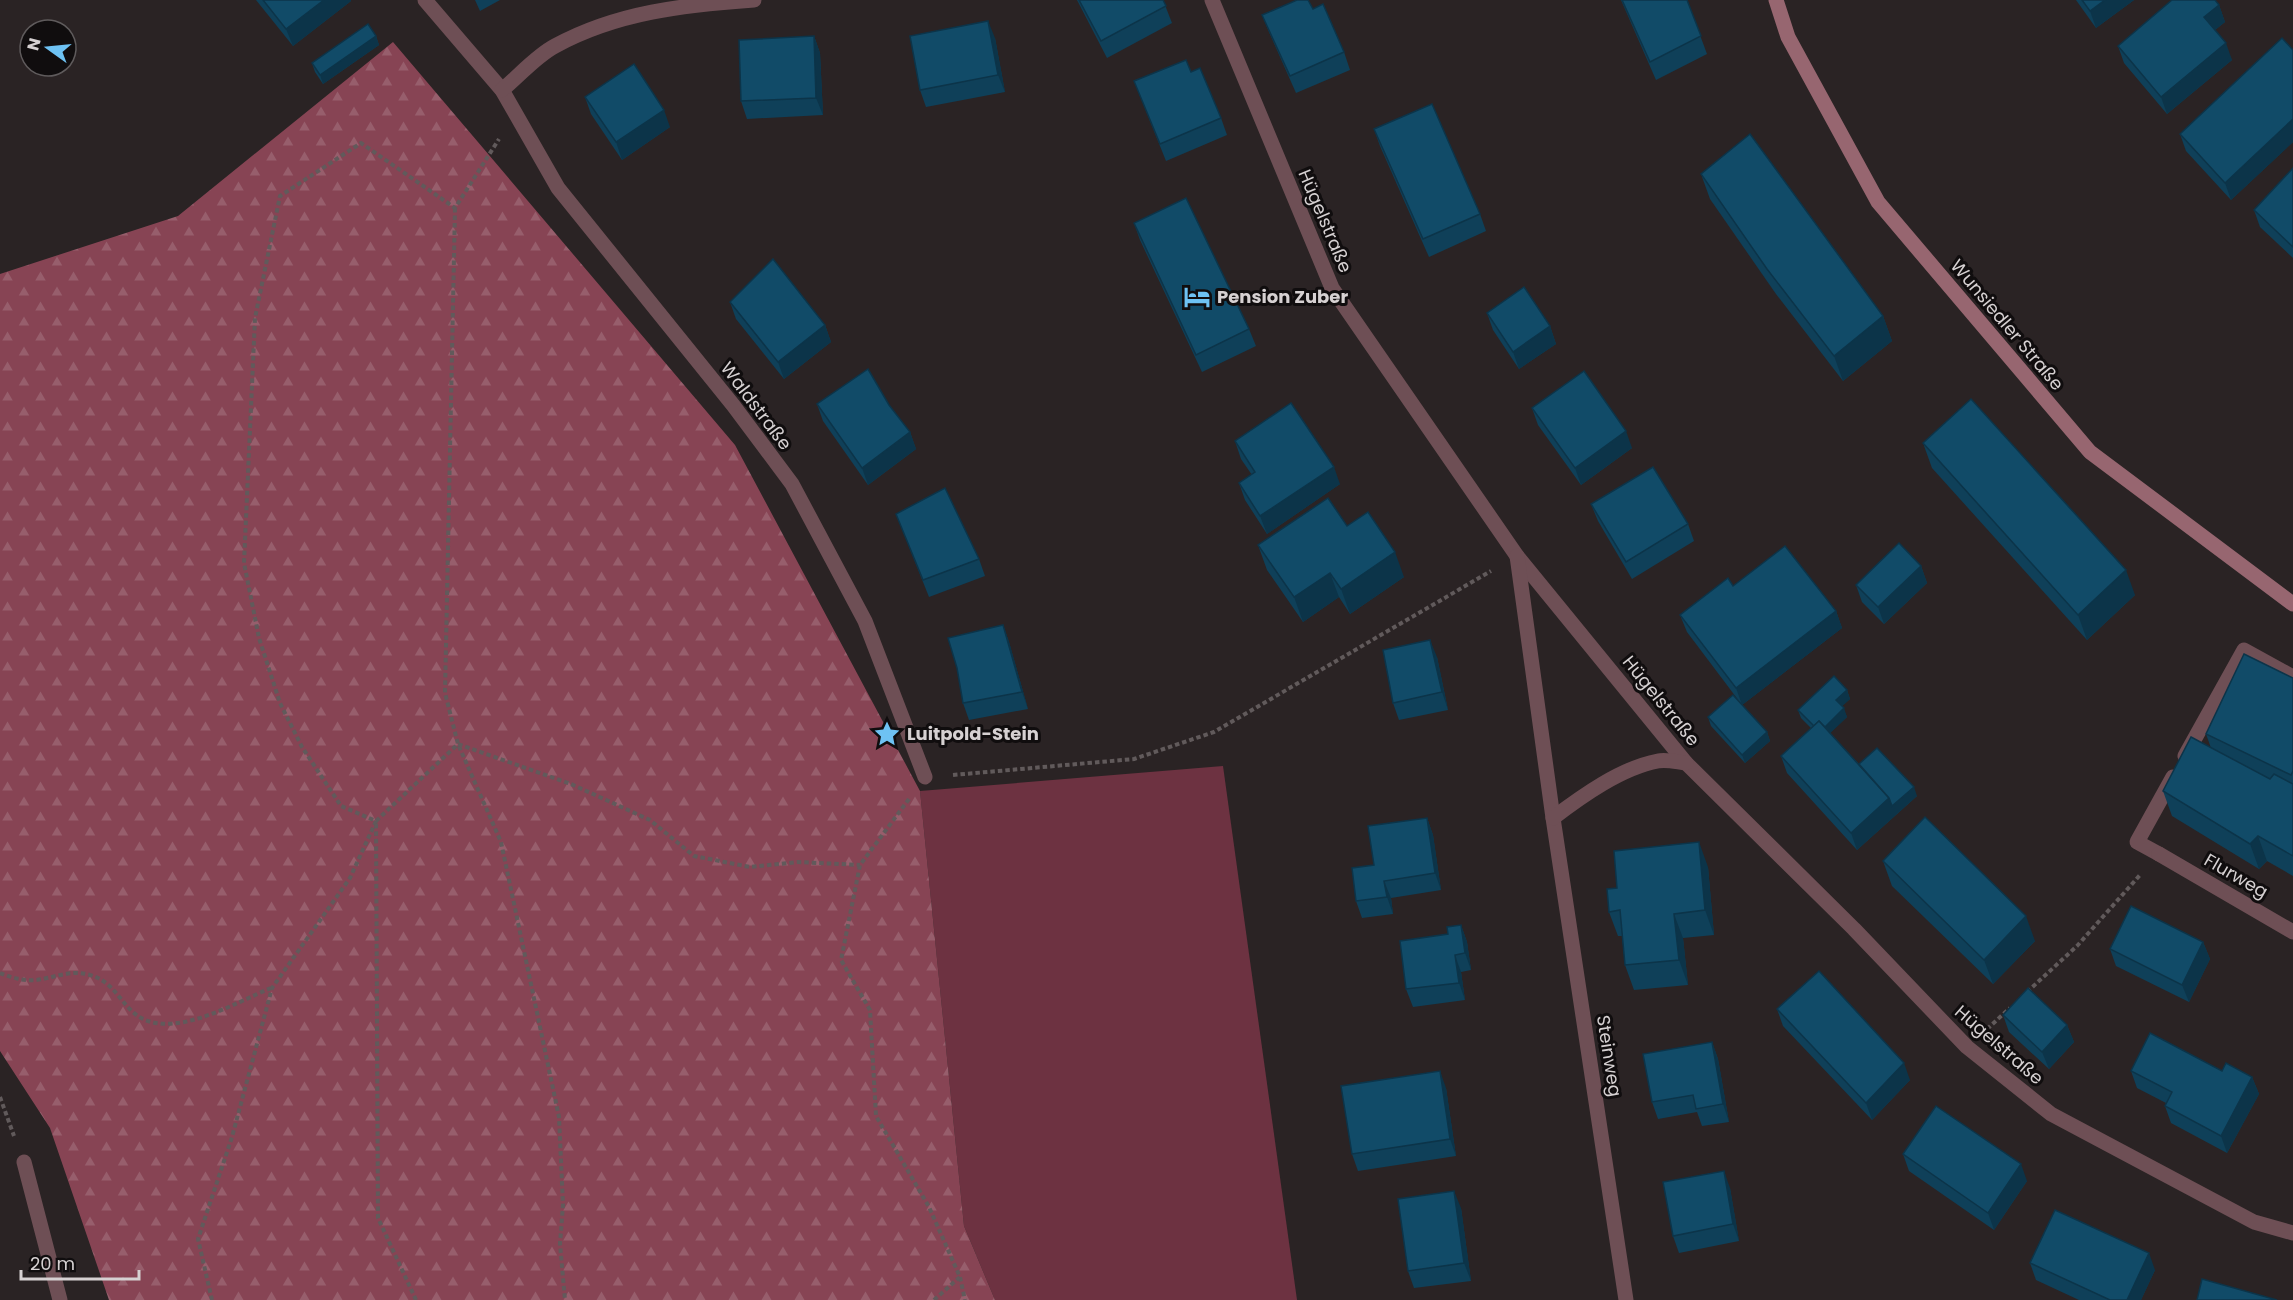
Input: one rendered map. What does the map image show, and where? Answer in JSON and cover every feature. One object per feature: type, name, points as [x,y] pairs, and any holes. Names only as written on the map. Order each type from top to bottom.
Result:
[{"type":"main road","name":"Wunsiedler Straße","points":[[1776,0],[1788,37],[1878,202],[2090,452],[2293,604]]},
{"type":"street","name":"Waldstraße","points":[[425,0],[502,90],[558,188],[733,405],[792,484],[865,621],[925,777]]},
{"type":"street","points":[[502,90],[554,46],[618,19],[680,5],[754,0]]},
{"type":"street","name":"Hügelstraße","points":[[1212,0],[1332,288],[1518,556],[1686,763],[1854,929],[1967,1047],[2051,1114],[2254,1222],[2293,1233]]},
{"type":"street","name":"Steinweg","points":[[1518,556],[1553,818],[1626,1300]]},
{"type":"street","name":"Flurweg","points":[[2293,677],[2244,650],[2137,842],[2293,932]]},
{"type":"street","points":[[1553,818],[1597,787],[1625,774],[1659,760],[1686,763]]},
{"type":"street","points":[[24,1162],[60,1300]]},
{"type":"path","points":[[516,113],[455,208],[445,693],[458,744],[501,842],[559,1117],[563,1205],[561,1244],[565,1300]]},
{"type":"path","points":[[376,821],[341,806],[302,747],[280,704],[259,638],[244,562],[255,318],[280,196],[361,143],[455,208]]},
{"type":"path","points":[[964,1300],[960,1277],[929,1207],[876,1116],[870,1010],[841,960],[860,865],[925,777],[1134,759],[1214,732],[1518,556]]},
{"type":"path","points":[[212,1300],[198,1239],[232,1137],[272,988],[350,878],[376,821],[458,744]]},
{"type":"path","points":[[458,744],[571,784],[650,820],[694,856],[750,867],[798,862],[860,865]]},
{"type":"path","points":[[376,821],[378,1218],[416,1300]]},
{"type":"path","points":[[2025,994],[2077,946],[2159,854]]},
{"type":"path","points":[[0,974],[16,980],[36,980],[60,973],[89,974],[105,981],[120,994],[132,1012],[146,1023],[165,1026],[189,1022],[272,988]]},
{"type":"path","points":[[1967,1047],[2017,1002]]},
{"type":"path","points":[[0,1097],[24,1162]]},
{"type":"path","points":[[934,1300],[960,1277]]},
{"type":"shaded area","points":[[1223,766],[1297,1300],[995,1300],[964,1226],[920,791]]},
{"type":"green space","points":[[393,42],[735,445],[920,791],[964,1226],[995,1300],[109,1300],[50,1128],[0,1051],[0,274],[178,216]]},
{"type":"building","points":[[263,0],[324,0],[286,29]]},
{"type":"building","points":[[1079,0],[1163,0],[1166,6],[1101,41]]},
{"type":"building","points":[[1297,0],[1308,0],[1313,9],[1323,4],[1344,52],[1290,76],[1262,15]]},
{"type":"building","points":[[1622,0],[1687,0],[1701,36],[1650,62]]},
{"type":"building","points":[[2082,0],[2105,0],[2090,11]]},
{"type":"building","points":[[2172,0],[2215,0],[2219,5],[2204,17],[2226,43],[2161,97],[2118,46]]},
{"type":"building","points":[[988,21],[998,75],[920,90],[910,36]]},
{"type":"building","points":[[368,24],[376,36],[320,75],[312,63]]},
{"type":"building","points":[[814,36],[816,98],[741,101],[739,40]]},
{"type":"building","points":[[2282,38],[2293,50],[2293,119],[2225,183],[2180,134]]},
{"type":"building","points":[[1186,60],[1191,72],[1200,68],[1221,118],[1160,144],[1134,81]]},
{"type":"building","points":[[634,64],[664,110],[616,142],[585,97]]},
{"type":"building","points":[[1432,104],[1480,214],[1423,239],[1374,129]]},
{"type":"building","points":[[1750,134],[1883,316],[1834,356],[1767,269],[1701,174]]},
{"type":"building","points":[[2293,168],[2293,247],[2254,210]]},
{"type":"building","points":[[1186,198],[1249,329],[1196,355],[1134,223]]},
{"type":"building","points":[[773,259],[825,325],[778,362],[730,302]]},
{"type":"building","points":[[1524,287],[1550,326],[1513,352],[1487,313]]},
{"type":"building","points":[[868,369],[889,405],[910,432],[862,468],[817,404]]},
{"type":"building","points":[[1584,371],[1626,431],[1575,468],[1532,408]]},
{"type":"building","points":[[1971,399],[2126,570],[2078,615],[1923,443]]},
{"type":"building","points":[[1291,403],[1334,467],[1260,516],[1239,483],[1255,472],[1235,441]]},
{"type":"building","points":[[1653,467],[1688,524],[1626,562],[1591,504]]},
{"type":"building","points":[[945,488],[979,559],[923,580],[896,514]]},
{"type":"building","points":[[1328,498],[1347,526],[1368,512],[1395,552],[1341,589],[1330,573],[1294,597],[1258,545]]},
{"type":"building","points":[[1899,543],[1921,566],[1878,607],[1856,585]]},
{"type":"building","points":[[1785,546],[1836,611],[1736,688],[1680,615],[1728,578],[1733,586]]},
{"type":"building","points":[[1003,625],[1022,692],[963,703],[957,668],[948,638]]},
{"type":"building","points":[[1430,640],[1442,692],[1393,703],[1383,650]]},
{"type":"building","points":[[2244,654],[2293,678],[2293,771],[2291,775],[2206,734]]},
{"type":"building","points":[[1834,676],[1847,690],[1836,700],[1844,708],[1825,727],[1819,721],[1814,726],[1798,710]]},
{"type":"building","points":[[1733,695],[1767,732],[1742,755],[1708,717]]},
{"type":"building","points":[[1819,721],[1889,798],[1851,833],[1781,756]]},
{"type":"building","points":[[2191,737],[2270,779],[2274,774],[2293,784],[2293,856],[2258,836],[2250,844],[2163,791]]},
{"type":"building","points":[[1877,748],[1914,787],[1892,806],[1889,798],[1859,764]]},
{"type":"building","points":[[1925,817],[2026,916],[1984,960],[1883,861]]},
{"type":"building","points":[[1427,818],[1435,873],[1384,881],[1387,897],[1356,901],[1352,868],[1374,865],[1368,826]]},
{"type":"building","points":[[1699,842],[1705,910],[1674,914],[1679,960],[1625,965],[1620,910],[1609,912],[1607,889],[1617,888],[1614,851]]},
{"type":"building","points":[[2131,906],[2203,942],[2182,985],[2110,949]]},
{"type":"building","points":[[1461,925],[1465,953],[1455,955],[1459,983],[1406,989],[1400,941],[1448,934],[1447,927]]},
{"type":"building","points":[[1819,971],[1904,1063],[1866,1103],[1777,1009]]},
{"type":"building","points":[[2028,988],[2067,1025],[2042,1052],[2003,1015]]},
{"type":"building","points":[[2150,1033],[2222,1071],[2226,1063],[2252,1077],[2221,1136],[2165,1106],[2172,1092],[2131,1071]]},
{"type":"building","points":[[1712,1042],[1723,1104],[1696,1109],[1693,1095],[1652,1102],[1643,1054]]},
{"type":"building","points":[[1440,1071],[1450,1139],[1352,1154],[1341,1086]]},
{"type":"building","points":[[1936,1106],[2021,1164],[1988,1213],[1903,1154]]},
{"type":"building","points":[[1724,1171],[1733,1224],[1673,1236],[1663,1182]]},
{"type":"building","points":[[1454,1191],[1464,1263],[1408,1271],[1398,1199]]},
{"type":"building","points":[[2055,1210],[2149,1253],[2127,1300],[2110,1300],[2030,1263]]},
{"type":"building","points":[[2202,1279],[2277,1300],[2197,1300]]},
{"type":"place","name":"Pension Zuber","points":[[1197,297]]},
{"type":"place","name":"Luitpold-Stein","points":[[887,734]]}]
